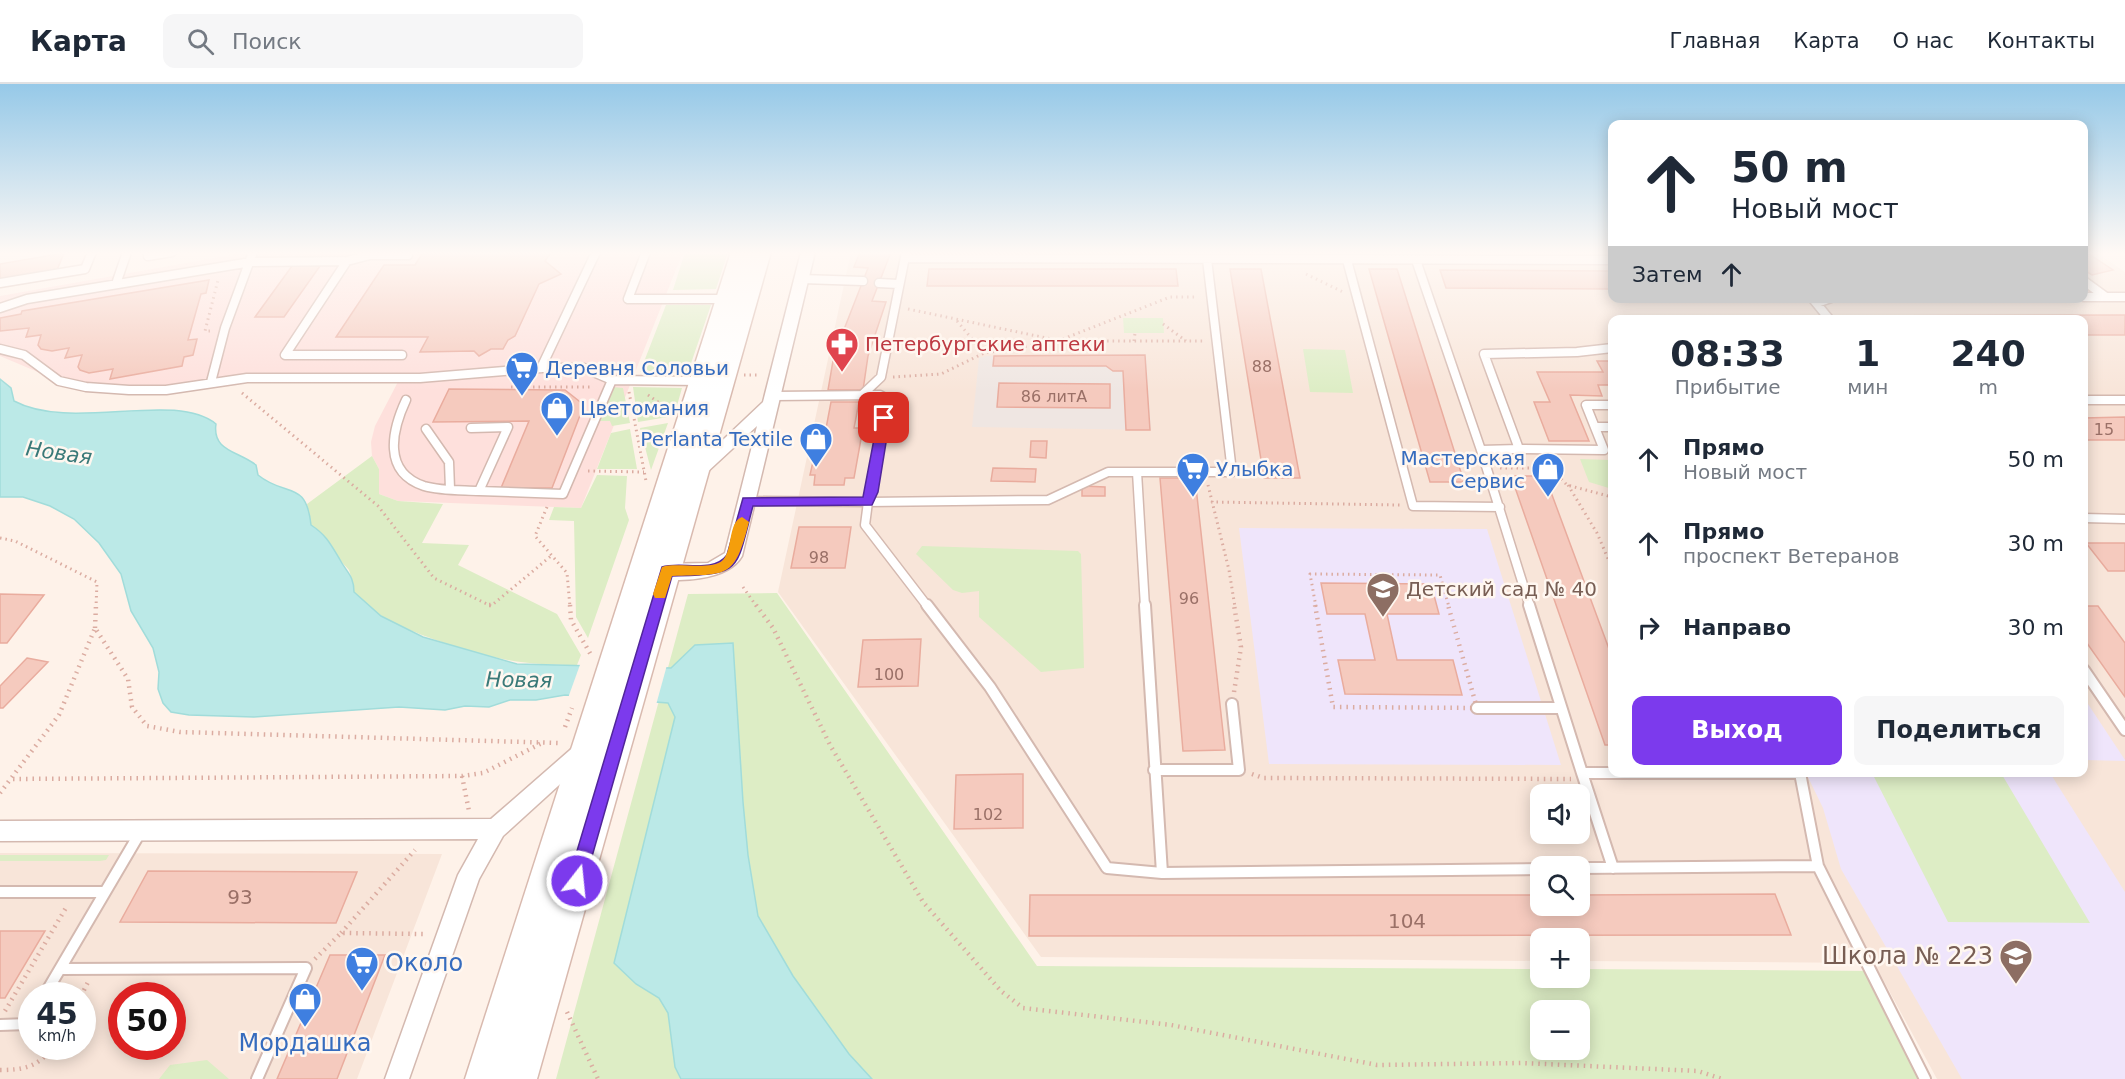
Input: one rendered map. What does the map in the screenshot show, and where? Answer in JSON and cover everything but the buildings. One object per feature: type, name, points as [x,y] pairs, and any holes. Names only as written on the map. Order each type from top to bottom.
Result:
[{"type":"main road","points":[[483,1079],[616,654],[698,471],[748,298]]},
{"type":"main road","points":[[654,571],[701,381],[726,299]]},
{"type":"main road","points":[[519,1079],[591,736]]},
{"type":"street","points":[[654,571],[714,569],[727,565],[733,556],[797,298]]},
{"type":"street","points":[[698,471],[772,400]]},
{"type":"street","points":[[397,1079],[469,875],[495,829],[591,736]]},
{"type":"street","points":[[0,831],[495,829]]},
{"type":"lane","points":[[0,308],[30,298]]},
{"type":"lane","points":[[211,382],[225,328],[237,298]]},
{"type":"lane","points":[[322,298],[285,355],[402,355]]},
{"type":"lane","points":[[541,368],[574,298]]},
{"type":"lane","points":[[628,298],[726,299]]},
{"type":"lane","points":[[862,395],[881,377],[896,298]]},
{"type":"lane","points":[[748,501],[1048,500],[1108,472],[1232,472],[1211,298]]},
{"type":"lane","points":[[1429,298],[1500,507],[1560,708],[1613,868]]},
{"type":"lane","points":[[1357,299],[1413,506],[1500,507]]},
{"type":"lane","points":[[1817,303],[1826,315]]},
{"type":"lane","points":[[1519,449],[1484,354],[1577,352],[1608,348]]},
{"type":"lane","points":[[0,349],[24,355],[59,381],[86,387],[166,390],[247,378],[420,378],[541,368],[585,368],[612,380],[701,381]]},
{"type":"lane","points":[[406,400],[392,429],[390,444],[401,470],[409,481],[427,487],[450,489],[563,494],[612,380]]},
{"type":"lane","points":[[772,400],[862,395],[880,395],[887,399],[865,525],[990,687],[1107,868],[1162,873],[1530,869]]},
{"type":"lane","points":[[2088,400],[2125,400]]},
{"type":"lane","points":[[1608,405],[1586,405],[1608,450]]},
{"type":"lane","points":[[471,428],[508,427],[478,491]]},
{"type":"lane","points":[[1595,427],[1608,427]]},
{"type":"lane","points":[[426,429],[450,459],[452,468],[450,489]]},
{"type":"lane","points":[[1481,450],[1608,450]]},
{"type":"lane","points":[[1137,472],[1162,873]]},
{"type":"lane","points":[[2088,518],[2125,519]]},
{"type":"lane","points":[[2088,676],[2125,730]]},
{"type":"lane","points":[[1154,770],[1239,770],[1232,704]]},
{"type":"lane","points":[[1477,708],[1560,708]]},
{"type":"lane","points":[[1582,773],[1608,773]]},
{"type":"lane","points":[[1801,777],[1818,866],[1925,1079]]},
{"type":"lane","points":[[52,982],[141,831]]},
{"type":"lane","points":[[1590,868],[1818,866]]},
{"type":"lane","points":[[0,892],[105,892]]},
{"type":"lane","points":[[60,969],[306,968],[257,1079]]},
{"type":"lane","points":[[0,1025],[18,1024]]},
{"type":"path","points":[[213,298],[205,332],[225,328]]},
{"type":"path","points":[[881,377],[940,374],[984,353],[1060,340],[1166,298]]},
{"type":"path","points":[[895,306],[1060,340],[1216,341]]},
{"type":"path","points":[[956,320],[984,353]]},
{"type":"path","points":[[1163,324],[1186,341]]},
{"type":"path","points":[[1134,341],[1135,333]]},
{"type":"path","points":[[629,380],[676,415]]},
{"type":"path","points":[[629,380],[648,491]]},
{"type":"path","points":[[233,386],[378,506],[434,578],[491,606],[551,556]]},
{"type":"path","points":[[504,387],[584,387]]},
{"type":"path","points":[[1487,468],[1551,468],[1567,485],[1598,533],[1608,558]]},
{"type":"path","points":[[573,471],[644,472]]},
{"type":"path","points":[[1567,485],[1608,496]]},
{"type":"path","points":[[1232,704],[1241,647],[1229,570],[1211,502],[1413,506]]},
{"type":"path","points":[[548,506],[535,536],[567,573],[571,620],[616,654]]},
{"type":"path","points":[[0,538],[15,541],[97,582],[95,628],[59,715],[0,793]]},
{"type":"path","points":[[1310,574],[1440,575],[1477,708],[1333,707],[1310,574]]},
{"type":"path","points":[[743,587],[773,628],[830,745],[922,902],[1001,991],[1023,1008],[1171,1025],[1377,1065],[1534,1064],[1698,1071],[1722,1079]]},
{"type":"path","points":[[95,628],[128,679],[132,707],[147,726],[180,732],[544,742],[591,736]]},
{"type":"path","points":[[12,779],[462,776],[483,773],[544,742]]},
{"type":"path","points":[[1239,770],[1263,778],[1571,779],[1582,773]]},
{"type":"path","points":[[462,776],[470,812]]},
{"type":"path","points":[[306,968],[341,933],[415,850]]},
{"type":"path","points":[[0,1019],[75,892]]},
{"type":"path","points":[[341,933],[423,934]]},
{"type":"path","points":[[567,1012],[598,1079]]},
{"type":"path","points":[[0,1070],[24,1070],[37,1066],[45,1060]]},
{"type":"shaded area","points":[[0,298],[664,298],[581,508],[398,501],[379,494],[379,469],[372,456],[371,442],[375,426],[401,376],[229,376],[159,390],[136,391],[52,378],[0,356]]},
{"type":"shaded area","points":[[841,298],[1608,298],[1608,303],[2088,303],[2088,298],[2125,298],[2125,1079],[1937,1079],[1874,963],[1590,961],[1590,928],[1530,928],[1530,961],[1041,957],[778,592]]},
{"type":"shaded area","points":[[1146,354],[1151,430],[972,427],[979,358],[987,356]]},
{"type":"shaded area","name":"Детский сад № 40","points":[[1239,528],[1487,529],[1561,765],[1269,764]]},
{"type":"shaded area","points":[[2088,704],[2125,760],[2088,760]]},
{"type":"shaded area","name":"Школа № 223","points":[[1808,777],[2053,777],[2125,892],[2125,1079],[1962,1079],[1841,869],[1823,808]]},
{"type":"shaded area","points":[[0,853],[442,854],[357,1079],[0,1079]]},
{"type":"green space","points":[[666,305],[711,305],[688,372],[640,372]]},
{"type":"green space","points":[[1123,318],[1163,318],[1164,333],[1124,333]]},
{"type":"green space","points":[[1303,349],[1345,350],[1353,393],[1310,392]]},
{"type":"green space","points":[[613,387],[623,388],[630,423],[612,426],[610,421],[599,421]]},
{"type":"green space","points":[[633,387],[682,388],[674,416],[638,422]]},
{"type":"green space","points":[[668,423],[651,470],[640,428]]},
{"type":"green space","points":[[630,429],[637,469],[597,469],[611,433]]},
{"type":"green space","points":[[372,456],[379,469],[379,494],[398,501],[443,504],[422,543],[469,545],[458,565],[557,614],[581,655],[577,665],[522,662],[468,650],[399,625],[364,604],[353,590],[349,570],[325,537],[311,525],[307,504]]},
{"type":"green space","points":[[1580,459],[1608,460],[1608,488],[1589,482]]},
{"type":"green space","points":[[597,475],[627,476],[625,508],[629,520],[588,638],[576,617],[574,521],[549,520],[554,507],[581,508]]},
{"type":"green space","points":[[922,546],[1078,551],[1081,554],[1084,668],[1041,672],[979,617],[979,591],[962,593],[953,590],[916,554]]},
{"type":"green space","points":[[777,593],[1037,966],[1530,969],[1530,988],[1590,988],[1590,969],[1873,971],[1929,1079],[556,1079],[688,594]]},
{"type":"green space","points":[[1874,777],[2003,777],[2090,923],[1948,922]]},
{"type":"green space","points":[[0,855],[109,855],[106,860],[100,861],[0,861]]},
{"type":"green space","points":[[207,1060],[229,1079],[159,1079],[170,1065]]},
{"type":"water","name":"Новая","points":[[0,379],[11,388],[14,401],[38,409],[64,413],[175,410],[198,415],[216,424],[218,440],[222,445],[256,465],[258,475],[268,482],[293,491],[305,501],[311,525],[333,548],[351,577],[354,592],[381,616],[423,637],[517,664],[671,668],[695,645],[733,643],[743,802],[748,855],[758,916],[793,976],[849,1054],[872,1079],[681,1079],[675,1067],[668,1013],[659,998],[636,984],[614,963],[675,717],[668,703],[565,695],[536,700],[510,700],[489,707],[465,706],[445,710],[399,707],[254,717],[189,715],[171,712],[163,703],[158,689],[159,672],[153,648],[131,611],[121,574],[99,543],[74,519],[50,506],[23,497],[0,497]]},
{"type":"pier","points":[[581,662],[667,665],[656,705],[568,698]]},
{"type":"slow traffic","points":[[660,594],[667,571],[714,569],[727,565],[733,556],[742,522]]},
{"type":"place","name":"Петербургские аптеки","points":[[842,373]]},
{"type":"place","name":"Деревня Соловьи","points":[[522,397]]},
{"type":"place","name":"Цветомания","points":[[557,437]]},
{"type":"place","name":"Perlanta Textile","points":[[816,468]]},
{"type":"place","name":"Улыбка","points":[[1193,498]]},
{"type":"place","name":"Мастерская Сервис","points":[[1548,498]]},
{"type":"place","name":"Детский сад № 40","points":[[1383,618]]},
{"type":"place","name":"Школа № 223","points":[[2016,985]]},
{"type":"place","name":"Около","points":[[362,992]]},
{"type":"place","name":"Мордашка","points":[[305,1028]]},
{"type":"route","points":[[577,881],[667,571],[714,569],[727,565],[733,556],[748,501],[868,502],[872,492],[884,418]]}]
